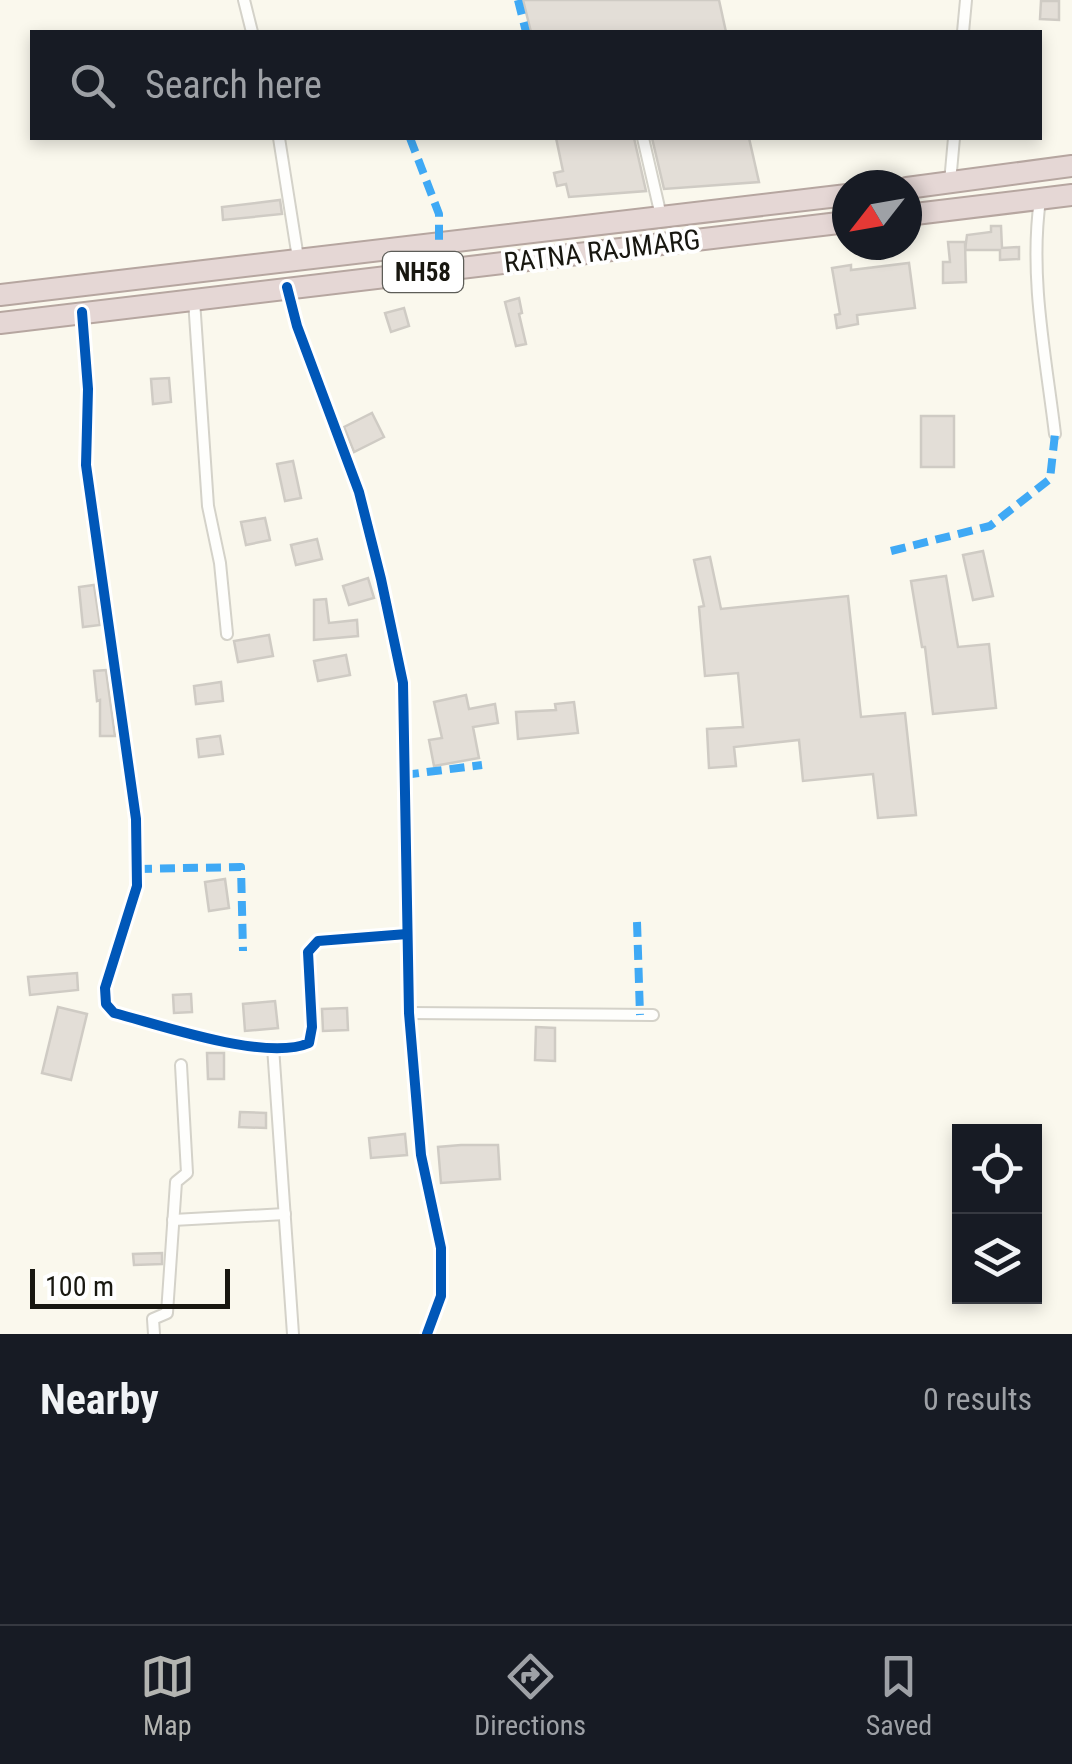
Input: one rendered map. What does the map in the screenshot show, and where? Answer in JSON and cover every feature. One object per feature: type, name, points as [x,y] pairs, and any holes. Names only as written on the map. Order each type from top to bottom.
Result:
[{"type":"highway","points":[[922,186],[1072,166]]},
{"type":"highway","points":[[922,213],[1072,196]]},
{"type":"highway","name":"RATNA RAJMARG","points":[[0,294],[832,197]]},
{"type":"highway","name":"RATNA RAJMARG","points":[[0,323],[832,224]]},
{"type":"street","points":[[244,0],[252,30]]},
{"type":"street","points":[[963,30],[966,0]]},
{"type":"street","points":[[279,140],[298,258]]},
{"type":"street","points":[[643,140],[661,216]]},
{"type":"street","points":[[950,182],[954,140]]},
{"type":"street","points":[[1040,200],[1039,301],[1055,434]]},
{"type":"street","points":[[287,287],[297,326],[359,492],[402,683],[409,1014],[422,1155],[440,1248],[441,1296],[427,1334]]},
{"type":"street","points":[[194,298],[208,506],[220,563],[227,634]]},
{"type":"street","points":[[82,312],[88,389],[86,465],[136,820],[137,886],[106,988],[106,1004],[114,1013],[236,1044],[294,1049],[309,1043],[312,1026],[308,952],[318,941],[407,934]]},
{"type":"street","points":[[409,1014],[653,1015]]},
{"type":"street","points":[[273,1047],[293,1334]]},
{"type":"street","points":[[154,1334],[153,1319],[166,1314],[176,1182],[187,1173],[181,1066]]},
{"type":"street","points":[[173,1220],[285,1214]]},
{"type":"building","points":[[523,0],[719,0],[726,30],[530,30]]},
{"type":"building","points":[[1041,1],[1059,1],[1059,20],[1040,19]]},
{"type":"building","points":[[556,140],[634,140],[646,191],[569,197],[566,184],[557,186],[554,173],[563,171]]},
{"type":"building","points":[[652,140],[749,140],[759,182],[664,189]]},
{"type":"building","points":[[280,200],[282,214],[223,220],[222,207]]},
{"type":"building","points":[[991,226],[1001,226],[1002,248],[1019,247],[1019,259],[1000,260],[1000,250],[965,250],[967,235],[991,232]]},
{"type":"building","points":[[948,242],[965,242],[966,282],[943,283],[943,262],[950,262]]},
{"type":"building","points":[[909,263],[915,308],[857,315],[858,324],[837,328],[835,315],[840,314],[832,268],[851,265],[851,270]]},
{"type":"building","points":[[519,298],[526,344],[516,346],[505,302]]},
{"type":"building","points":[[404,308],[409,326],[391,332],[385,313]]},
{"type":"building","points":[[169,378],[171,402],[153,404],[151,379]]},
{"type":"building","points":[[372,413],[384,437],[354,452],[344,427]]},
{"type":"building","points":[[921,416],[954,416],[954,467],[921,467]]},
{"type":"building","points":[[293,461],[301,498],[285,501],[277,464]]},
{"type":"building","points":[[265,518],[270,540],[246,545],[241,522]]},
{"type":"building","points":[[317,539],[322,559],[296,565],[291,545]]},
{"type":"building","points":[[983,551],[993,596],[973,600],[963,555]]},
{"type":"building","points":[[710,557],[721,609],[848,596],[861,717],[905,713],[916,815],[878,818],[873,774],[803,781],[799,740],[734,747],[736,766],[709,768],[707,729],[743,727],[738,673],[705,676],[699,607],[704,606],[694,560]]},
{"type":"building","points":[[946,576],[958,647],[989,644],[996,708],[933,714],[925,647],[911,581]]},
{"type":"building","points":[[368,578],[374,598],[349,605],[343,586]]},
{"type":"building","points":[[94,585],[100,625],[83,627],[79,587]]},
{"type":"building","points":[[326,599],[329,623],[357,620],[358,636],[314,640],[314,600]]},
{"type":"building","points":[[269,635],[273,656],[238,662],[234,641]]},
{"type":"building","points":[[346,655],[350,675],[318,681],[314,661]]},
{"type":"building","points":[[106,670],[115,736],[100,736],[100,700],[97,701],[94,671]]},
{"type":"building","points":[[221,682],[223,701],[196,704],[194,686]]},
{"type":"building","points":[[466,695],[469,709],[495,704],[498,723],[473,727],[479,758],[434,766],[429,740],[442,738],[434,702]]},
{"type":"building","points":[[574,702],[578,733],[518,739],[516,712],[556,710],[555,704]]},
{"type":"building","points":[[220,736],[223,754],[199,757],[197,739]]},
{"type":"building","points":[[225,879],[229,908],[209,911],[205,882]]},
{"type":"building","points":[[77,973],[78,990],[30,995],[28,977]]},
{"type":"building","points":[[191,994],[192,1012],[174,1013],[173,995]]},
{"type":"building","points":[[275,1001],[278,1028],[245,1031],[243,1004]]},
{"type":"building","points":[[58,1007],[87,1014],[71,1080],[42,1073]]},
{"type":"building","points":[[347,1008],[348,1030],[323,1031],[322,1009]]},
{"type":"building","points":[[536,1027],[555,1028],[555,1061],[535,1060]]},
{"type":"building","points":[[207,1053],[224,1053],[224,1079],[208,1079]]},
{"type":"building","points":[[240,1112],[266,1113],[266,1128],[239,1127]]},
{"type":"building","points":[[405,1134],[407,1155],[371,1158],[369,1138]]},
{"type":"building","points":[[498,1145],[500,1179],[441,1183],[438,1147]]},
{"type":"building","points":[[162,1253],[162,1264],[134,1265],[133,1254]]},
{"type":"marked path","points":[[518,0],[526,30]]},
{"type":"marked path","points":[[411,140],[439,214],[439,242]]},
{"type":"marked path","points":[[891,551],[990,526],[1050,479],[1055,434]]},
{"type":"marked path","points":[[404,775],[482,765]]},
{"type":"marked path","points":[[137,869],[241,867],[243,951]]},
{"type":"marked path","points":[[637,922],[640,1015]]},
{"type":"cycle path","points":[[287,287],[297,326],[359,492],[403,683],[409,1013],[421,1155],[441,1248],[441,1296],[427,1334]]},
{"type":"cycle path","points":[[82,312],[88,389],[86,465],[136,819],[137,886],[105,988],[106,1004],[114,1013],[213,1040],[290,1048],[309,1043],[312,1027],[308,952],[318,941],[407,934]]}]
